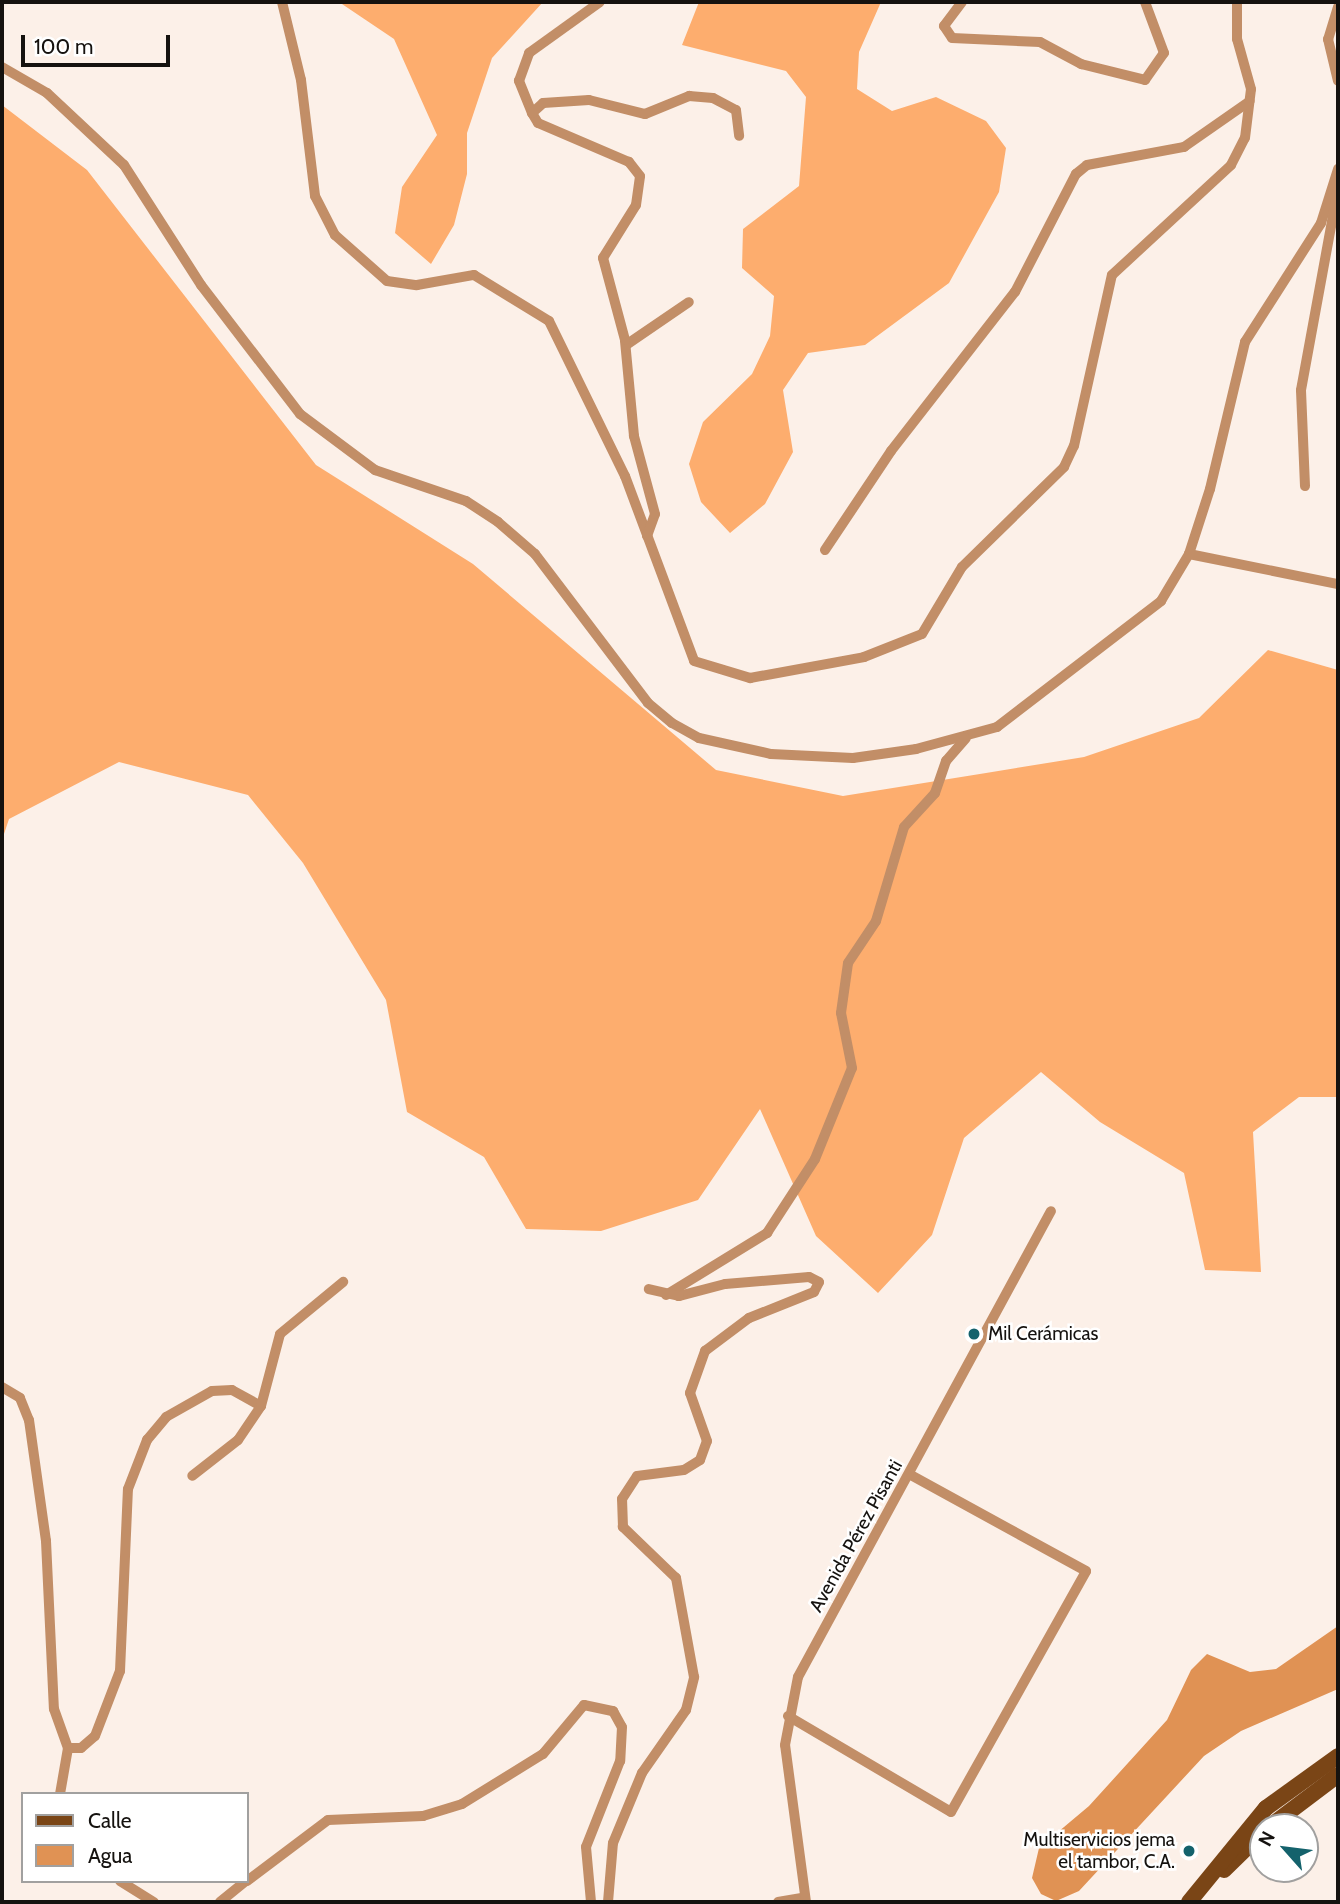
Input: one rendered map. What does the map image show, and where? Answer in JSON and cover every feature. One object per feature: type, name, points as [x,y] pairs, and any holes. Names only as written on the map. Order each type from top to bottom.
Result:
[{"type":"main road","points":[[1189,1902],[1266,1808],[1338,1756]]},
{"type":"main road","points":[[1288,1813],[1338,1775]]},
{"type":"main road","points":[[1198,1902],[1249,1847]]},
{"type":"street","points":[[282,2],[300,80],[309,173],[335,235],[387,281],[417,285],[474,275],[548,321],[593,402],[694,661],[711,671],[750,678],[864,657],[922,634],[962,567],[1064,467],[1074,446],[1112,275],[1231,165],[1245,138],[1250,101],[1237,38],[1237,2]]},
{"type":"street","points":[[600,2],[529,53],[519,81],[538,123],[629,162],[640,176],[636,205],[603,258],[626,345],[634,436],[655,514],[647,536]]},
{"type":"street","points":[[962,2],[944,26],[952,38],[1040,42],[1081,64],[1145,80],[1164,53],[1145,2]]},
{"type":"street","points":[[1338,8],[1328,39],[1338,81]]},
{"type":"street","points":[[2,67],[47,93],[124,165],[201,285],[300,414],[375,470],[466,501],[498,522],[535,554],[648,704],[672,723],[699,738],[771,754],[853,758],[966,738],[1045,696],[1161,601],[1189,554],[1245,342],[1305,252],[1338,181]]},
{"type":"street","points":[[532,113],[543,103],[589,100],[645,114],[690,96],[713,98],[736,110],[738,136]]},
{"type":"street","points":[[825,550],[891,451],[1015,292],[1076,174],[1087,165],[1184,147],[1250,101]]},
{"type":"street","points":[[1305,486],[1301,390],[1338,181]]},
{"type":"street","points":[[626,345],[689,302]]},
{"type":"street","points":[[1189,554],[1338,584]]},
{"type":"street","points":[[666,1295],[767,1233],[815,1159],[852,1068],[841,1013],[848,963],[876,921],[904,827],[935,793],[946,761],[966,738]]},
{"type":"street","name":"Avenida Pérez Pisanti","points":[[805,1900],[785,1745],[788,1716],[798,1677],[911,1475],[1051,1211]]},
{"type":"street","points":[[608,1902],[613,1843],[642,1773],[686,1710],[694,1677],[676,1578],[623,1527],[622,1499],[637,1476],[684,1470],[700,1460],[707,1441],[690,1393],[705,1351],[749,1318],[814,1292],[819,1282],[809,1277],[666,1295],[649,1289]]},
{"type":"street","points":[[192,1476],[238,1440],[261,1406],[279,1334],[343,1282]]},
{"type":"street","points":[[2,1387],[20,1398],[29,1420],[46,1541],[54,1709],[68,1748],[60,1792]]},
{"type":"street","points":[[68,1748],[81,1748],[95,1736],[120,1671],[128,1489],[147,1440],[166,1417],[212,1391],[232,1390],[261,1406]]},
{"type":"street","points":[[788,1716],[951,1812],[1086,1571],[911,1475]]},
{"type":"street","points":[[248,1880],[328,1820],[423,1816],[462,1804],[543,1754],[584,1705],[613,1711],[622,1727],[620,1761],[586,1847],[591,1902]]},
{"type":"street","points":[[123,1883],[154,1902]]},
{"type":"street","points":[[220,1902],[244,1883]]},
{"type":"street","points":[[778,1902],[805,1900]]},
{"type":"shaded area","points":[[339,2],[543,2],[492,58],[467,133],[467,174],[454,225],[431,264],[395,233],[402,187],[437,135],[394,39]]},
{"type":"shaded area","points":[[699,2],[881,2],[859,52],[857,89],[892,111],[936,97],[986,121],[1006,148],[999,192],[949,283],[865,345],[808,353],[783,390],[793,452],[765,504],[730,533],[701,502],[689,464],[703,422],[752,374],[770,336],[774,296],[742,268],[743,229],[799,186],[806,97],[786,71],[682,45]]},
{"type":"shaded area","points":[[2,105],[87,170],[316,465],[473,564],[716,770],[843,796],[1084,757],[1199,718],[1268,650],[1338,670],[1338,1097],[1299,1097],[1253,1132],[1261,1272],[1205,1270],[1184,1173],[1100,1122],[1041,1072],[964,1138],[932,1235],[878,1293],[816,1236],[760,1109],[698,1200],[601,1231],[526,1229],[484,1157],[407,1112],[386,1000],[303,863],[248,795],[119,762],[9,819],[2,840]]},
{"type":"water","points":[[1338,1626],[1338,1689],[1241,1731],[1204,1756],[1079,1891],[1056,1901],[1041,1894],[1032,1878],[1039,1848],[1089,1806],[1167,1720],[1191,1670],[1207,1654],[1250,1672],[1276,1669]]},
{"type":"place","name":"Mil Cerámicas","points":[[974,1334]]},
{"type":"place","name":"Multiservicios jema el tambor, C.A.","points":[[1189,1851]]}]
